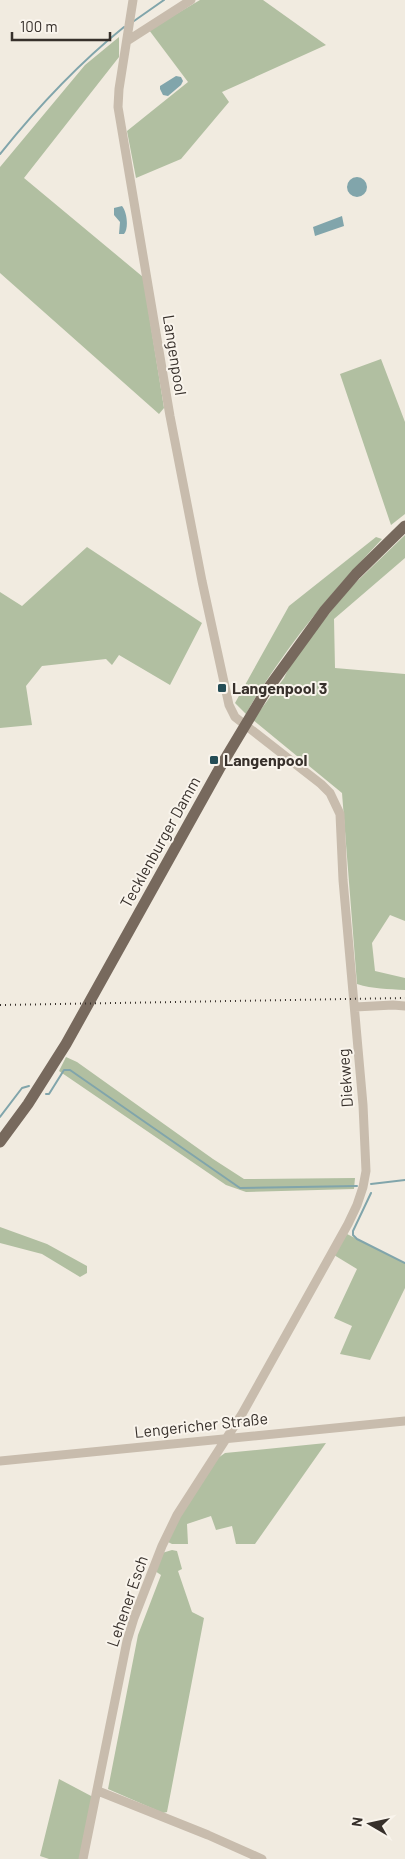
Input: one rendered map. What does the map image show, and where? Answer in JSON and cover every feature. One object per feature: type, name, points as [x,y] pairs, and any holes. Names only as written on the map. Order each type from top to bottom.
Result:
[{"type":"main road","name":"Tecklenburger Damm","points":[[0,1142],[28,1104],[66,1044],[244,726],[276,675],[325,610],[356,574],[405,526]]},
{"type":"street","name":"Langenpool","points":[[133,0],[119,89],[118,107],[170,416],[200,571],[229,705],[235,717],[244,726]]},
{"type":"street","points":[[127,41],[191,0]]},
{"type":"street","name":"Diekweg","points":[[227,1438],[344,1232],[357,1205],[366,1171],[355,1007],[343,880],[340,814],[330,793],[321,784],[259,734],[244,726]]},
{"type":"street","points":[[355,1007],[405,1006]]},
{"type":"street","name":"Lengericher Straße","points":[[0,1461],[405,1421]]},
{"type":"street","name":"Lehener Esch","points":[[83,1859],[127,1641],[134,1618],[166,1535],[176,1515],[227,1438]]},
{"type":"street","points":[[98,1791],[208,1834],[262,1859]]},
{"type":"green space","points":[[200,0],[263,0],[326,45],[222,92],[229,102],[181,159],[136,178],[127,131],[188,82],[149,30]]},
{"type":"green space","points":[[119,37],[119,57],[24,178],[143,277],[164,408],[159,414],[0,273],[0,167],[85,65]]},
{"type":"green space","points":[[381,359],[405,422],[405,514],[391,525],[340,374]]},
{"type":"green space","points":[[405,535],[405,558],[334,619],[335,668],[405,674],[405,921],[390,915],[372,943],[375,971],[405,978],[405,990],[375,988],[357,984],[342,793],[253,720],[284,678],[294,657],[349,589]]},
{"type":"green space","points":[[376,537],[382,539],[339,586],[287,650],[246,714],[235,703],[289,606]]},
{"type":"green space","points":[[87,547],[202,623],[170,685],[119,655],[112,665],[106,659],[42,666],[26,686],[32,725],[0,728],[0,592],[22,606]]},
{"type":"green space","points":[[66,1057],[77,1062],[244,1179],[355,1178],[354,1189],[246,1192],[226,1185],[59,1071]]},
{"type":"green space","points":[[0,1227],[47,1244],[87,1266],[87,1273],[80,1277],[42,1254],[0,1243]]},
{"type":"green space","points":[[347,1234],[405,1263],[405,1288],[370,1360],[340,1354],[352,1326],[334,1318],[357,1269],[334,1255]]},
{"type":"green space","points":[[326,1443],[255,1544],[236,1544],[232,1526],[216,1530],[211,1516],[187,1524],[188,1544],[172,1544],[168,1542],[169,1534],[218,1458],[225,1453]]},
{"type":"green space","points":[[172,1550],[177,1551],[182,1569],[178,1571],[192,1612],[204,1618],[167,1812],[163,1813],[108,1789],[138,1635],[161,1575],[155,1571],[162,1553]]},
{"type":"green space","points":[[59,1779],[93,1797],[80,1859],[49,1859],[40,1856]]},
{"type":"water","points":[[176,76],[181,77],[183,81],[181,85],[168,96],[163,95],[160,86]]},
{"type":"water","points":[[357,177],[364,180],[367,187],[364,194],[357,197],[350,194],[347,187],[350,180]]},
{"type":"water","points":[[122,206],[127,224],[124,234],[119,234],[120,222],[114,215],[114,208]]},
{"type":"water","points":[[342,216],[344,226],[315,236],[313,227]]},
{"type":"waterway","points":[[134,21],[164,0]]},
{"type":"waterway","points":[[0,154],[59,87],[90,56],[124,27]]},
{"type":"waterway","points":[[46,1094],[49,1094],[64,1070],[70,1070],[240,1188],[357,1186]]},
{"type":"waterway","points":[[0,1117],[22,1088],[29,1086]]},
{"type":"waterway","points":[[371,1184],[405,1180]]},
{"type":"waterway","points":[[371,1193],[353,1231],[353,1235],[357,1239],[405,1263]]},
{"type":"railway","points":[[0,1005],[405,998]]},
{"type":"place","name":"Langenpool 3","points":[[222,688]]},
{"type":"place","name":"Langenpool","points":[[214,760]]}]
